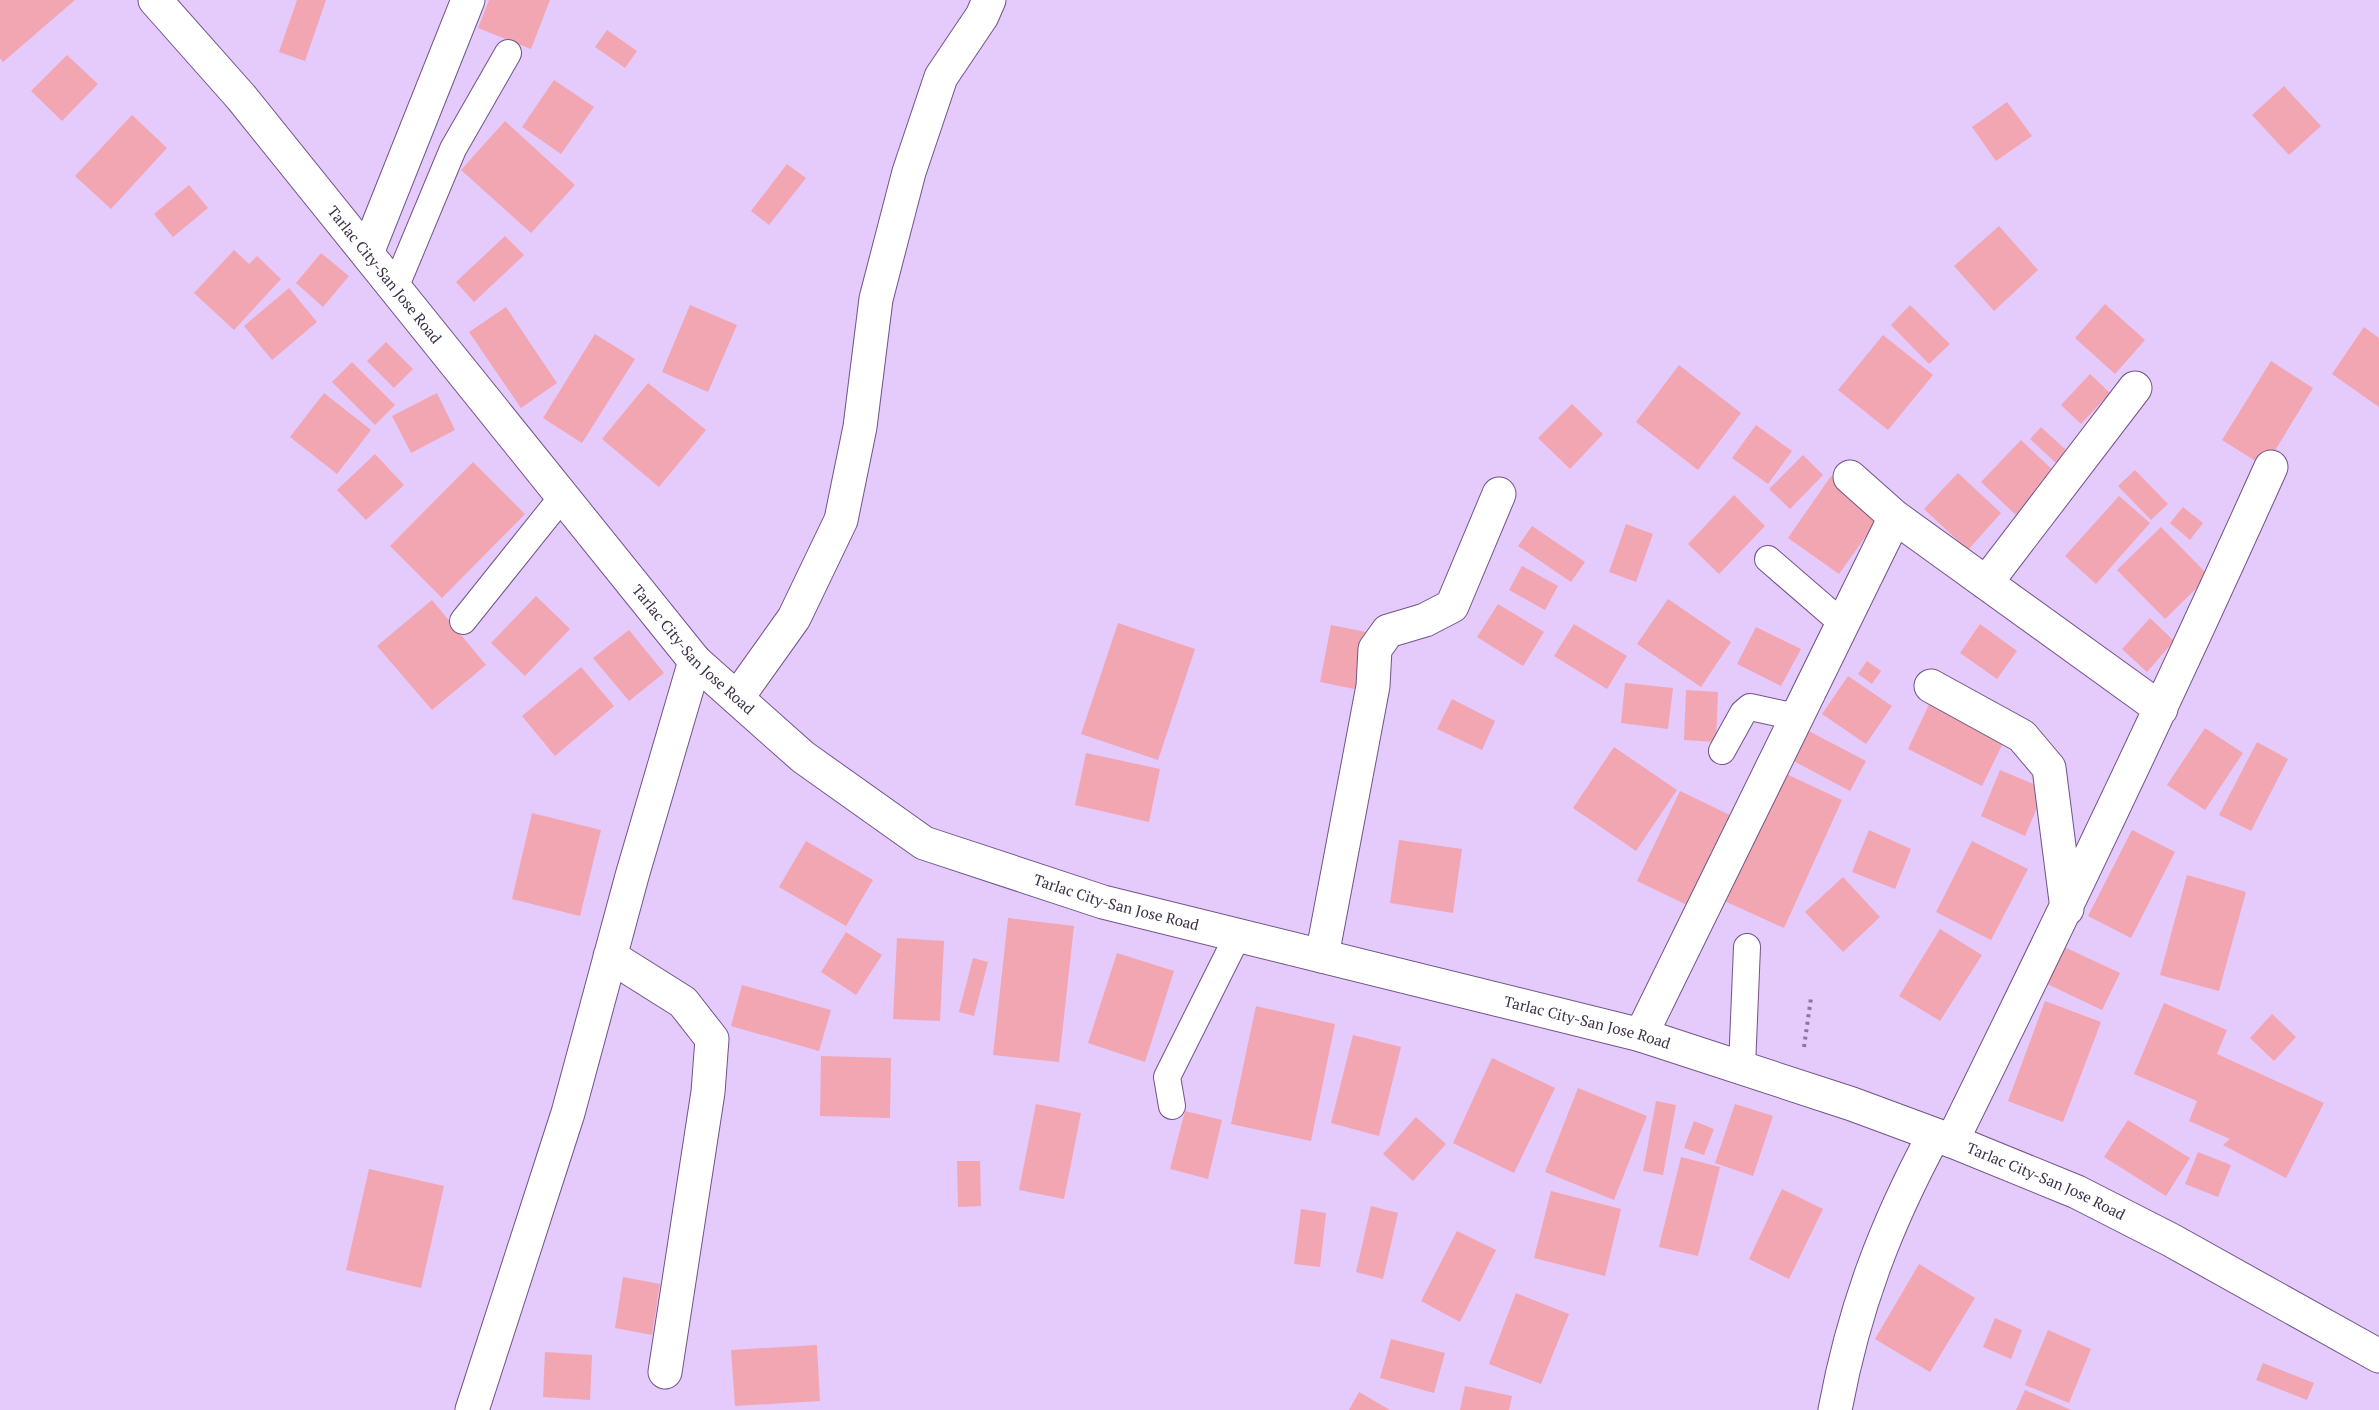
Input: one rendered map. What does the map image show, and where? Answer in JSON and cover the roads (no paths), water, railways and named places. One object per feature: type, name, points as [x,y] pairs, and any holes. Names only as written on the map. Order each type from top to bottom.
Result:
[{"type":"street","name":"Tarlac City-San Jose Road","points":[[155,0],[241,97],[695,661],[803,757],[924,843],[1103,902],[1641,1035],[1799,1086],[1943,1138],[2077,1192],[2171,1240],[2379,1356]]},
{"type":"street","points":[[367,253],[468,0]]},
{"type":"street","points":[[737,698],[794,618],[841,520],[860,427],[876,299],[909,172],[941,76],[982,16],[989,0]]},
{"type":"street","points":[[1986,582],[2135,388]]},
{"type":"street","points":[[1835,1410],[1843,1366],[1868,1278],[1906,1188],[1943,1138],[2067,909],[2271,467]]},
{"type":"street","points":[[1850,477],[1895,516],[2161,709]]},
{"type":"street","points":[[1322,956],[1372,686],[1375,649],[1388,631],[1425,620],[1452,606],[1499,495]]},
{"type":"street","points":[[1641,1035],[1895,516]]},
{"type":"street","points":[[472,1410],[568,1113],[610,956],[695,661]]},
{"type":"street","points":[[1930,686],[2022,736],[2049,768],[2067,909]]},
{"type":"street","points":[[610,956],[683,1002],[712,1039],[708,1092],[666,1372]]},
{"type":"lane","points":[[395,288],[453,149],[508,53]]},
{"type":"lane","points":[[463,621],[562,496]]},
{"type":"lane","points":[[1768,559],[1842,623]]},
{"type":"lane","points":[[1722,751],[1743,713],[1750,707],[1796,717]]},
{"type":"lane","points":[[1172,1106],[1167,1077],[1238,935]]},
{"type":"lane","points":[[1742,1067],[1747,948]]}]
